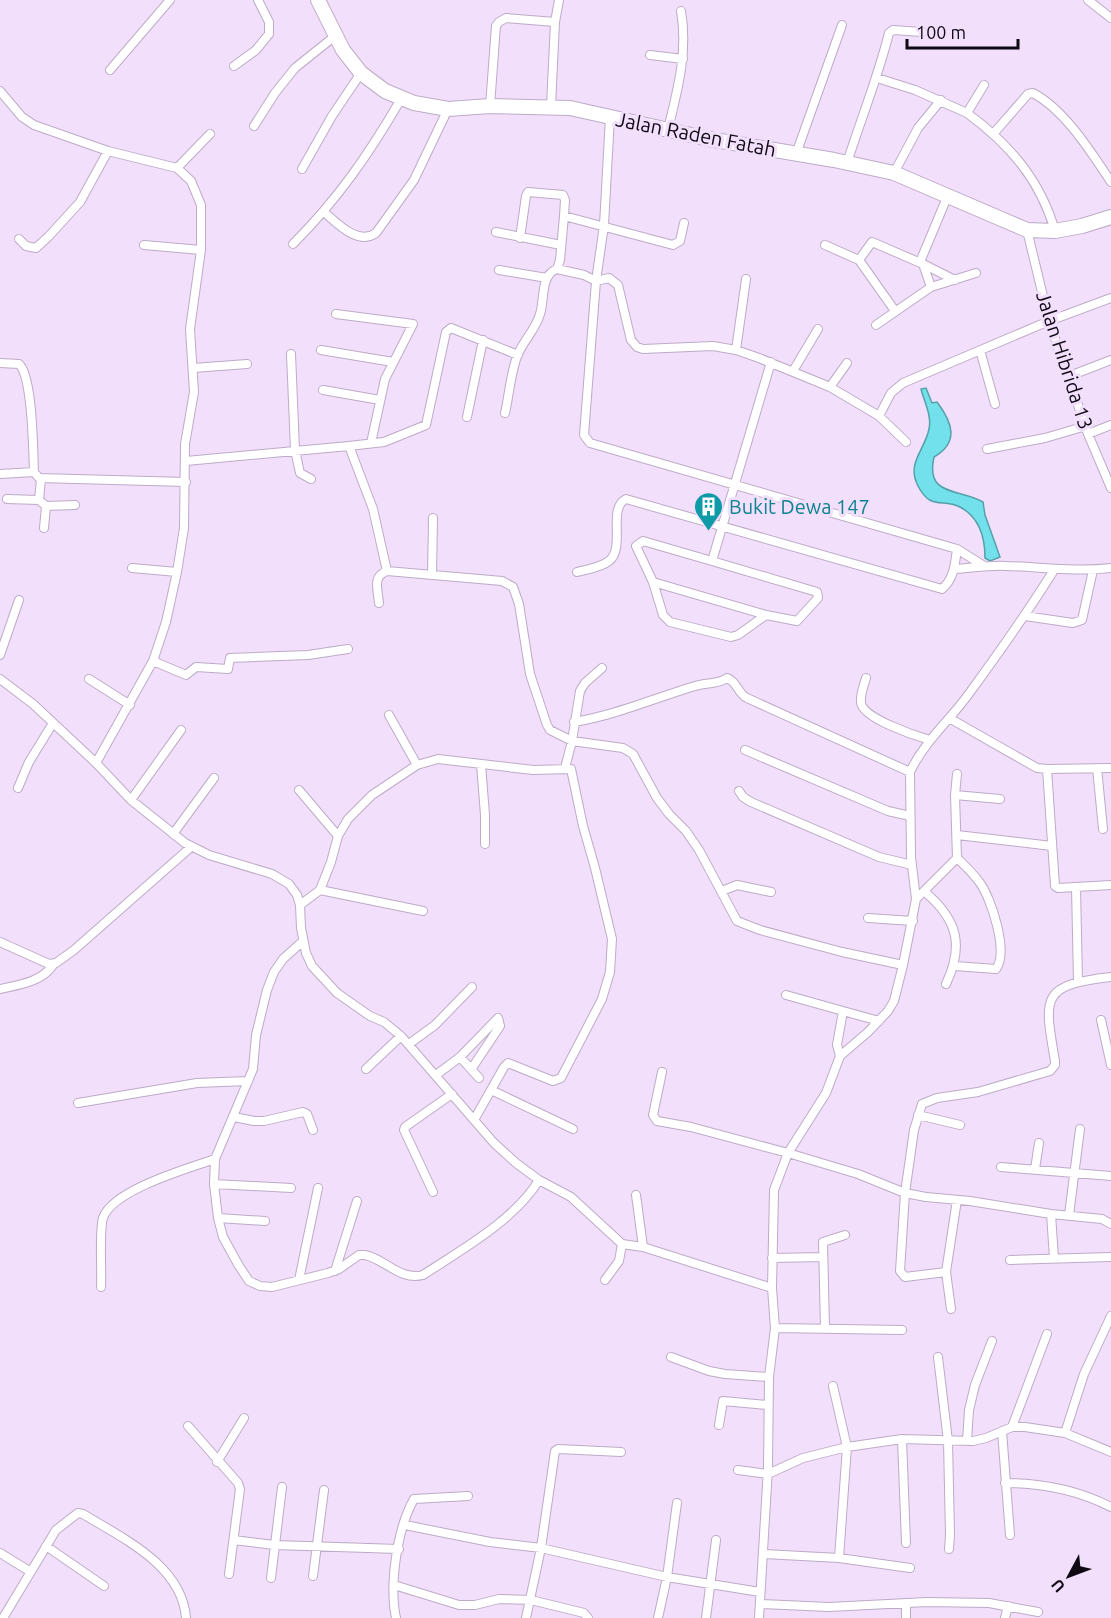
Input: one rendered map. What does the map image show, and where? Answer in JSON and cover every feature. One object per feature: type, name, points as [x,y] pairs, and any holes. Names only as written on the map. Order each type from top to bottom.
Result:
[{"type":"highway","name":"Jalan Raden Fatah","points":[[318,0],[335,36],[361,73],[385,91],[401,99],[425,106],[448,108],[551,106],[595,112],[709,139],[847,163],[894,173],[1027,230],[1055,231],[1111,217]]},
{"type":"street","points":[[110,70],[170,0]]},
{"type":"street","points":[[234,66],[256,50],[269,34],[268,22],[258,0]]},
{"type":"street","points":[[551,106],[555,22],[559,0]]},
{"type":"street","points":[[1088,0],[1111,18]]},
{"type":"street","points":[[668,129],[683,59],[684,39],[681,11]]},
{"type":"street","points":[[490,106],[495,39],[499,22],[506,18],[555,22]]},
{"type":"street","points":[[796,154],[842,25]]},
{"type":"street","points":[[847,163],[877,78],[890,31],[922,32]]},
{"type":"street","points":[[254,126],[275,93],[295,68],[335,36]]},
{"type":"street","points":[[650,55],[683,59]]},
{"type":"street","points":[[302,169],[332,116],[361,73]]},
{"type":"street","points":[[877,78],[940,100],[967,113],[994,134],[1022,164],[1033,181],[1050,215],[1055,231]]},
{"type":"street","points":[[967,113],[984,85]]},
{"type":"street","points":[[0,91],[22,117],[34,125],[108,151],[177,168],[192,181],[201,205],[201,250],[190,329],[195,392],[186,444],[184,528],[177,572],[166,622],[153,661],[96,763]]},
{"type":"street","points":[[994,134],[1028,94],[1033,93],[1045,100],[1081,138],[1111,182]]},
{"type":"street","points":[[292,244],[324,212],[370,153],[401,99]]},
{"type":"street","points":[[894,173],[918,128],[940,100]]},
{"type":"street","points":[[324,212],[349,231],[362,237],[371,237],[376,233],[414,180],[448,108]]},
{"type":"street","points":[[610,117],[604,225],[596,281],[584,435],[586,440],[957,549],[984,566]]},
{"type":"street","points":[[177,168],[210,134]]},
{"type":"street","points":[[19,239],[31,248],[36,248],[45,241],[80,202],[108,151]]},
{"type":"street","points":[[520,237],[526,196],[530,192],[564,196],[564,216],[557,269]]},
{"type":"street","points":[[931,288],[921,263],[948,195]]},
{"type":"street","points":[[564,216],[673,245],[680,241],[684,223]]},
{"type":"street","name":"Jalan Hibrida 13","points":[[1027,230],[1049,321],[1067,377],[1111,488]]},
{"type":"street","points":[[496,232],[561,245]]},
{"type":"street","points":[[859,260],[873,242],[955,280]]},
{"type":"street","points":[[144,245],[201,250]]},
{"type":"street","points":[[825,245],[859,260],[895,311]]},
{"type":"street","points":[[505,413],[518,355],[540,313],[547,278],[557,269],[584,275],[596,281],[609,278],[618,285],[631,340],[637,347],[674,348],[713,345],[771,362],[830,387],[879,416],[906,442]]},
{"type":"street","points":[[499,270],[547,278]]},
{"type":"street","points":[[876,325],[931,288],[976,273]]},
{"type":"street","points":[[736,350],[746,279]]},
{"type":"street","points":[[879,416],[891,393],[898,386],[1049,321],[1111,298]]},
{"type":"street","points":[[336,314],[413,324],[385,379],[371,443]]},
{"type":"street","points":[[186,461],[384,442],[426,425],[446,332],[451,328],[518,355]]},
{"type":"street","points":[[793,371],[818,328]]},
{"type":"street","points":[[467,417],[483,340]]},
{"type":"street","points":[[321,350],[393,362]]},
{"type":"street","points":[[980,350],[995,404]]},
{"type":"street","points":[[291,354],[295,450],[300,473],[311,479]]},
{"type":"street","points":[[1067,377],[1111,360]]},
{"type":"street","points":[[712,561],[771,362]]},
{"type":"street","points":[[0,363],[19,364],[26,372],[34,472]]},
{"type":"street","points":[[830,387],[847,363]]},
{"type":"street","points":[[193,368],[247,364]]},
{"type":"street","points":[[323,390],[380,400]]},
{"type":"street","points":[[987,449],[1111,425]]},
{"type":"street","points":[[349,446],[373,509],[387,571]]},
{"type":"street","points":[[0,474],[34,472],[42,479],[186,482]]},
{"type":"street","points":[[39,500],[42,479]]},
{"type":"street","points":[[8,499],[39,500],[46,506],[75,506]]},
{"type":"street","points":[[577,572],[599,567],[613,557],[616,547],[618,510],[624,499],[635,500],[942,589],[947,585],[955,569],[957,549]]},
{"type":"street","points":[[44,528],[46,506]]},
{"type":"street","points":[[432,575],[433,518]]},
{"type":"street","points":[[652,582],[766,615],[799,621],[818,598],[818,594],[643,542],[636,546],[663,615],[670,622],[731,637],[738,635],[766,615]]},
{"type":"street","points":[[955,569],[984,566],[1054,570],[1111,568]]},
{"type":"street","points":[[132,568],[177,572]]},
{"type":"street","points":[[759,1618],[768,1474],[767,1405],[775,1328],[772,1288],[774,1190],[788,1153],[825,1093],[840,1056],[879,1021],[894,1001],[916,899],[912,864],[910,772],[930,740],[1025,616],[1054,570]]},
{"type":"street","points":[[1025,616],[1073,623],[1082,620],[1093,570]]},
{"type":"street","points":[[379,603],[377,579],[380,574],[387,571],[502,581],[513,586],[519,604],[530,674],[550,730],[572,741],[623,748],[633,754],[657,798],[686,831],[699,850],[722,891],[730,911],[739,922],[842,952],[903,965]]},
{"type":"street","points":[[0,655],[19,600]]},
{"type":"street","points":[[153,661],[186,675],[196,667],[228,669],[230,658],[308,655],[348,649]]},
{"type":"street","points":[[565,768],[580,691],[589,678],[602,668]]},
{"type":"street","points":[[574,722],[603,717],[698,685],[720,683],[727,678],[733,680],[742,695],[747,698],[910,772]]},
{"type":"street","points":[[866,678],[860,702],[863,708],[900,730],[930,740]]},
{"type":"street","points":[[89,679],[130,705]]},
{"type":"street","points":[[1,680],[24,696],[96,763],[131,800],[191,847],[283,879],[293,888],[300,905],[306,953],[319,975],[337,993],[370,1016],[384,1022],[401,1036],[494,1143],[539,1180],[570,1197],[622,1244],[642,1247],[772,1288]]},
{"type":"street","points":[[389,715],[417,765]]},
{"type":"street","points":[[949,718],[1037,768],[1111,768]]},
{"type":"street","points":[[18,788],[29,762],[53,723]]},
{"type":"street","points":[[131,800],[181,730]]},
{"type":"street","points":[[745,750],[888,811],[910,816]]},
{"type":"street","points":[[300,905],[320,890],[338,836],[348,819],[372,795],[417,765],[438,759],[533,770],[571,769],[612,939],[610,972],[602,999],[561,1078],[553,1081],[508,1063],[474,1120]]},
{"type":"street","points":[[480,764],[485,815],[485,844]]},
{"type":"street","points":[[1097,768],[1102,829]]},
{"type":"street","points":[[1047,769],[1055,886],[1058,888],[1111,885]]},
{"type":"street","points":[[955,966],[996,969],[999,966],[1000,957],[992,907],[981,884],[957,858],[955,795],[957,774]]},
{"type":"street","points":[[173,834],[214,778]]},
{"type":"street","points":[[299,790],[338,836]]},
{"type":"street","points":[[739,791],[751,802],[879,857],[912,864]]},
{"type":"street","points":[[955,795],[1000,799]]},
{"type":"street","points":[[957,835],[1052,846]]},
{"type":"street","points":[[0,989],[21,985],[49,971],[53,965],[74,950],[191,847]]},
{"type":"street","points":[[916,899],[957,858]]},
{"type":"street","points":[[915,884],[928,889],[951,923],[957,949],[955,966],[946,984]]},
{"type":"street","points":[[722,891],[737,885],[771,892]]},
{"type":"street","points":[[1077,887],[1078,982]]},
{"type":"street","points":[[320,890],[423,911]]},
{"type":"street","points":[[868,918],[913,921]]},
{"type":"street","points":[[303,940],[283,959],[274,972],[256,1035],[253,1069],[215,1159],[214,1184],[223,1237],[249,1281],[266,1288],[335,1271],[364,1255],[404,1274],[416,1277],[423,1275],[502,1220],[532,1193],[539,1180]]},
{"type":"street","points":[[0,942],[53,965]]},
{"type":"street","points":[[946,1272],[905,1277],[902,1274],[905,1193],[918,1115],[922,1104],[927,1100],[1006,1086],[1052,1070],[1055,1061],[1048,1017],[1052,996],[1062,988],[1078,982],[1111,977]]},
{"type":"street","points":[[409,1044],[435,1025],[472,987]]},
{"type":"street","points":[[786,995],[879,1021]]},
{"type":"street","points":[[840,1056],[837,1045],[843,1011]]},
{"type":"street","points":[[436,1075],[460,1057],[498,1018],[500,1026],[472,1068]]},
{"type":"street","points":[[1101,1020],[1111,1065]]},
{"type":"street","points":[[366,1070],[401,1036]]},
{"type":"street","points":[[460,1057],[480,1078]]},
{"type":"street","points":[[662,1072],[653,1115],[657,1121],[691,1127],[788,1153],[858,1174],[905,1193],[1102,1219],[1111,1223]]},
{"type":"street","points":[[78,1103],[197,1083],[248,1081]]},
{"type":"street","points":[[491,1090],[573,1129]]},
{"type":"street","points":[[433,1192],[404,1130],[452,1094]]},
{"type":"street","points":[[234,1117],[264,1121],[303,1113],[307,1114],[313,1130]]},
{"type":"street","points":[[918,1115],[960,1125]]},
{"type":"street","points":[[1069,1215],[1080,1129]]},
{"type":"street","points":[[1035,1169],[1039,1143]]},
{"type":"street","points":[[102,1287],[104,1215],[125,1195],[146,1184],[215,1159]]},
{"type":"street","points":[[1001,1167],[1111,1176]]},
{"type":"street","points":[[214,1184],[291,1188]]},
{"type":"street","points":[[299,1280],[318,1188]]},
{"type":"street","points":[[636,1195],[642,1247]]},
{"type":"street","points":[[951,1309],[946,1272],[957,1200]]},
{"type":"street","points":[[335,1271],[357,1201]]},
{"type":"street","points":[[1051,1214],[1054,1258]]},
{"type":"street","points":[[218,1218],[265,1221]]},
{"type":"street","points":[[825,1328],[824,1241],[845,1234]]},
{"type":"street","points":[[605,1280],[619,1261],[622,1244]]},
{"type":"street","points":[[772,1258],[823,1257]]},
{"type":"street","points":[[1010,1260],[1111,1257]]},
{"type":"street","points":[[1065,1433],[1084,1374],[1111,1316]]},
{"type":"street","points":[[775,1328],[902,1330]]},
{"type":"street","points":[[1012,1427],[1047,1334]]},
{"type":"street","points":[[967,1441],[969,1410],[975,1384],[992,1341]]},
{"type":"street","points":[[671,1357],[709,1371],[769,1377]]},
{"type":"street","points":[[938,1357],[948,1440],[949,1549]]},
{"type":"street","points":[[833,1386],[847,1447],[839,1558]]},
{"type":"street","points":[[719,1425],[723,1401],[767,1405]]},
{"type":"street","points":[[218,1462],[244,1418]]},
{"type":"street","points":[[188,1426],[238,1483],[240,1489],[230,1574]]},
{"type":"street","points":[[738,1470],[768,1474],[803,1458],[847,1447],[903,1439],[967,1441],[986,1438],[1012,1427],[1065,1433],[1111,1452]]},
{"type":"street","points":[[1002,1431],[1010,1535]]},
{"type":"street","points":[[903,1439],[906,1543]]},
{"type":"street","points":[[526,1618],[541,1548],[556,1450],[621,1452]]},
{"type":"street","points":[[1005,1483],[1026,1483],[1071,1491],[1091,1497],[1111,1508]]},
{"type":"street","points":[[271,1578],[282,1486]]},
{"type":"street","points":[[313,1576],[324,1490]]},
{"type":"street","points":[[396,1618],[394,1585],[399,1548],[411,1504],[415,1498],[468,1496]]},
{"type":"street","points":[[658,1618],[667,1577],[677,1503]]},
{"type":"street","points":[[3,1618],[56,1530],[76,1513],[83,1514],[161,1567],[179,1593],[186,1618]]},
{"type":"street","points":[[405,1525],[490,1542],[541,1548],[667,1577],[760,1592]]},
{"type":"street","points":[[234,1540],[274,1545],[399,1548]]},
{"type":"street","points":[[706,1618],[716,1540]]},
{"type":"street","points":[[46,1546],[104,1586]]},
{"type":"street","points":[[0,1553],[31,1572]]},
{"type":"street","points":[[764,1554],[839,1558],[910,1568]]},
{"type":"street","points":[[394,1585],[459,1605],[476,1605],[499,1599],[531,1600],[584,1613],[588,1618]]},
{"type":"street","points":[[760,1604],[829,1607],[989,1603],[1038,1612]]},
{"type":"street","points":[[906,1604],[906,1618]]},
{"type":"street","points":[[1005,1618],[1008,1605]]},
{"type":"shaded area","points":[[926,388],[932,403],[937,402],[947,417],[951,431],[948,445],[934,457],[934,479],[946,489],[983,502],[985,515],[1000,557],[990,561],[985,558],[980,528],[967,511],[954,505],[928,499],[918,486],[915,478],[915,463],[927,437],[930,424],[921,389]]},
{"type":"place","name":"Bukit Dewa 147","points":[[708,532]]}]
